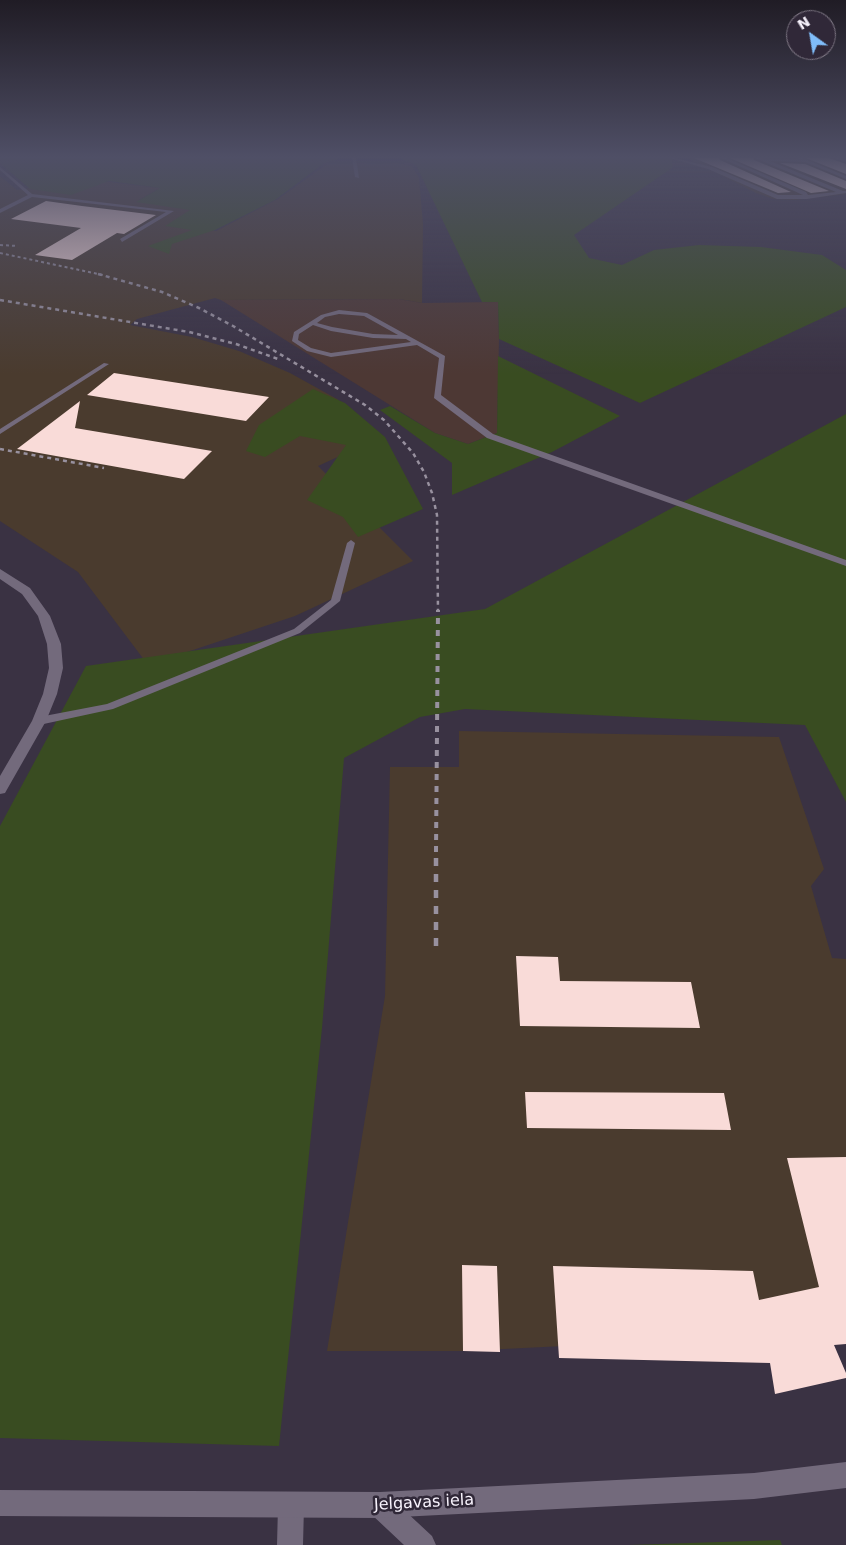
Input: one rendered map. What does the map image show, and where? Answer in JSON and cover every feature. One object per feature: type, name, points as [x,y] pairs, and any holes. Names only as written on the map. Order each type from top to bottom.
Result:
[{"type":"street","points":[[0,572],[26,591],[37,604],[49,626],[54,644],[56,668],[50,694],[39,721],[0,790]]},
{"type":"street","name":"Jelgavas iela","points":[[0,1503],[380,1506],[754,1486],[846,1475]]},
{"type":"street","points":[[290,1545],[291,1506]]},
{"type":"street","points":[[380,1506],[423,1545]]},
{"type":"lane","points":[[122,240],[139,230]]},
{"type":"lane","points":[[418,343],[331,355],[309,350],[295,341],[296,333],[323,316],[339,312],[365,314],[408,337],[443,357],[437,396],[490,436],[846,563]]},
{"type":"lane","points":[[312,323],[330,329],[373,336],[408,337]]},
{"type":"lane","points":[[0,432],[106,364]]},
{"type":"lane","points":[[39,721],[109,707],[297,631],[335,601],[351,543]]},
{"type":"shaded area","points":[[0,230],[423,230],[422,303],[399,299],[221,300],[215,298],[137,319],[130,325],[192,337],[239,351],[290,373],[337,399],[379,438],[318,466],[413,561],[295,616],[148,665],[78,572],[0,521]]},
{"type":"shaded area","points":[[399,299],[422,303],[498,302],[497,433],[468,444],[435,433],[221,300]]},
{"type":"shaded area","points":[[459,731],[779,737],[824,869],[811,886],[832,958],[846,959],[846,1332],[463,1351],[327,1351],[385,996],[390,767],[459,767]]},
{"type":"green space","points":[[192,230],[215,230],[172,244],[169,254],[148,246]]},
{"type":"green space","points":[[447,230],[581,230],[574,235],[589,258],[622,265],[654,250],[699,245],[761,247],[822,255],[846,270],[846,307],[640,403],[499,339],[498,302],[482,302]]},
{"type":"green space","points":[[498,356],[620,416],[552,452],[452,495],[452,463],[380,410],[390,406],[435,433],[468,444],[497,433]]},
{"type":"green space","points":[[313,389],[345,403],[385,437],[423,509],[358,537],[343,517],[307,500],[346,445],[300,436],[265,457],[246,451],[259,425]]},
{"type":"green space","points":[[846,414],[846,802],[805,725],[465,709],[420,717],[344,758],[322,1028],[279,1446],[0,1438],[0,826],[86,666],[485,609]]},
{"type":"green space","points":[[780,1540],[782,1545],[629,1545]]},
{"type":"building","points":[[77,230],[131,230],[124,234],[117,233],[72,260],[35,255]]},
{"type":"building","points":[[114,373],[269,397],[246,421],[87,395]]},
{"type":"building","points":[[80,401],[75,428],[212,451],[184,479],[17,449]]},
{"type":"building","points":[[516,956],[558,957],[560,981],[691,982],[700,1028],[520,1026]]},
{"type":"building","points":[[525,1092],[724,1093],[731,1130],[527,1128]]},
{"type":"building","points":[[846,1157],[846,1344],[834,1345],[846,1373],[846,1378],[775,1394],[770,1363],[559,1358],[553,1266],[753,1271],[759,1300],[819,1287],[787,1158]]},
{"type":"building","points":[[462,1265],[497,1266],[500,1352],[463,1351]]},
{"type":"railway","points":[[0,245],[18,246]]},
{"type":"railway","points":[[0,253],[103,275]]},
{"type":"railway","points":[[98,274],[162,292],[199,308],[233,326],[365,405],[384,420],[413,453],[424,472],[432,493],[437,515],[438,611]]},
{"type":"railway","points":[[0,300],[189,332],[236,344],[278,359]]},
{"type":"railway","points":[[0,449],[104,468]]},
{"type":"railway","points":[[436,852],[438,611]]},
{"type":"railway","points":[[436,852],[436,946]]}]
